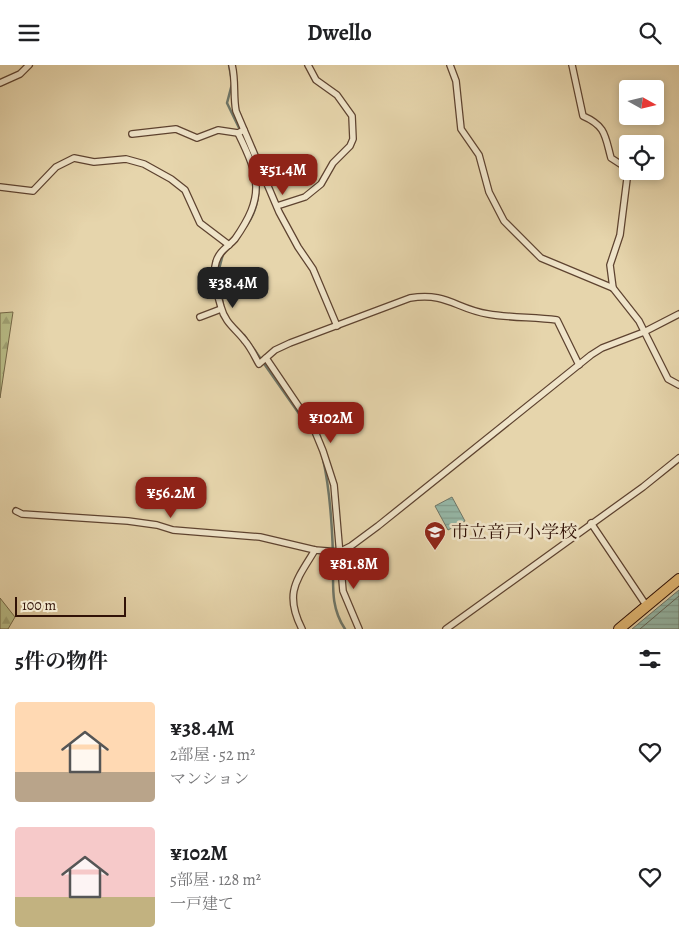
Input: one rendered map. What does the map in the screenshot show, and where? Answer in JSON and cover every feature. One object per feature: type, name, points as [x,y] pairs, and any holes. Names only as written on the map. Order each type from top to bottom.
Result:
[{"type":"highway","points":[[618,629],[679,579]]},
{"type":"street","points":[[0,83],[20,74],[29,65]]},
{"type":"street","points":[[232,65],[236,83],[234,101],[244,130],[277,206],[298,247],[313,269],[337,327]]},
{"type":"street","points":[[277,206],[305,197],[321,185],[333,163],[353,139],[352,116],[337,95],[316,80],[308,65]]},
{"type":"street","points":[[450,65],[456,81],[461,129],[479,155],[489,192],[504,221],[541,258],[613,288],[639,321],[668,379],[679,385]]},
{"type":"street","points":[[572,65],[583,116],[597,122],[608,142],[611,158],[619,164]]},
{"type":"street","points":[[132,134],[176,129],[196,138],[218,130],[238,133],[244,130]]},
{"type":"street","points":[[238,133],[254,171],[256,200],[244,226],[229,245],[220,252],[215,263],[215,276],[221,309],[228,324],[245,341],[259,364],[290,343],[337,327],[410,298],[433,295],[484,314],[527,320],[557,321],[579,365]]},
{"type":"street","points":[[0,187],[33,191],[56,167],[74,158],[94,162],[126,159],[144,164],[185,190],[200,223],[229,245]]},
{"type":"street","points":[[613,288],[610,265],[620,235],[627,180]]},
{"type":"street","points":[[200,317],[221,309]]},
{"type":"street","points":[[16,511],[22,514],[128,521],[157,525],[173,530],[260,537],[315,550],[339,552],[378,526],[602,348],[644,332],[679,313]]},
{"type":"street","points":[[266,358],[314,429],[323,451],[334,485],[344,591],[359,629]]},
{"type":"street","points":[[446,629],[643,487],[679,457]]},
{"type":"street","points":[[591,523],[646,605]]},
{"type":"street","points":[[302,629],[292,604],[293,589],[315,550]]},
{"type":"green space","points":[[13,312],[0,398],[0,313]]},
{"type":"green space","points":[[0,598],[15,617],[8,629],[0,629]]},
{"type":"water","points":[[452,497],[465,521],[448,530],[435,506]]},
{"type":"water","points":[[679,590],[679,629],[632,629]]},
{"type":"waterway","points":[[229,65],[231,76]]},
{"type":"waterway","points":[[232,84],[227,103],[241,132]]},
{"type":"waterway","points":[[244,229],[254,211],[258,192],[257,173],[250,153]]},
{"type":"waterway","points":[[223,254],[218,273],[223,305]]},
{"type":"waterway","points":[[244,335],[314,435]]},
{"type":"waterway","points":[[323,459],[331,519],[334,602],[345,629]]},
{"type":"place","name":"市立音戸小学校","points":[[435,551]]}]
